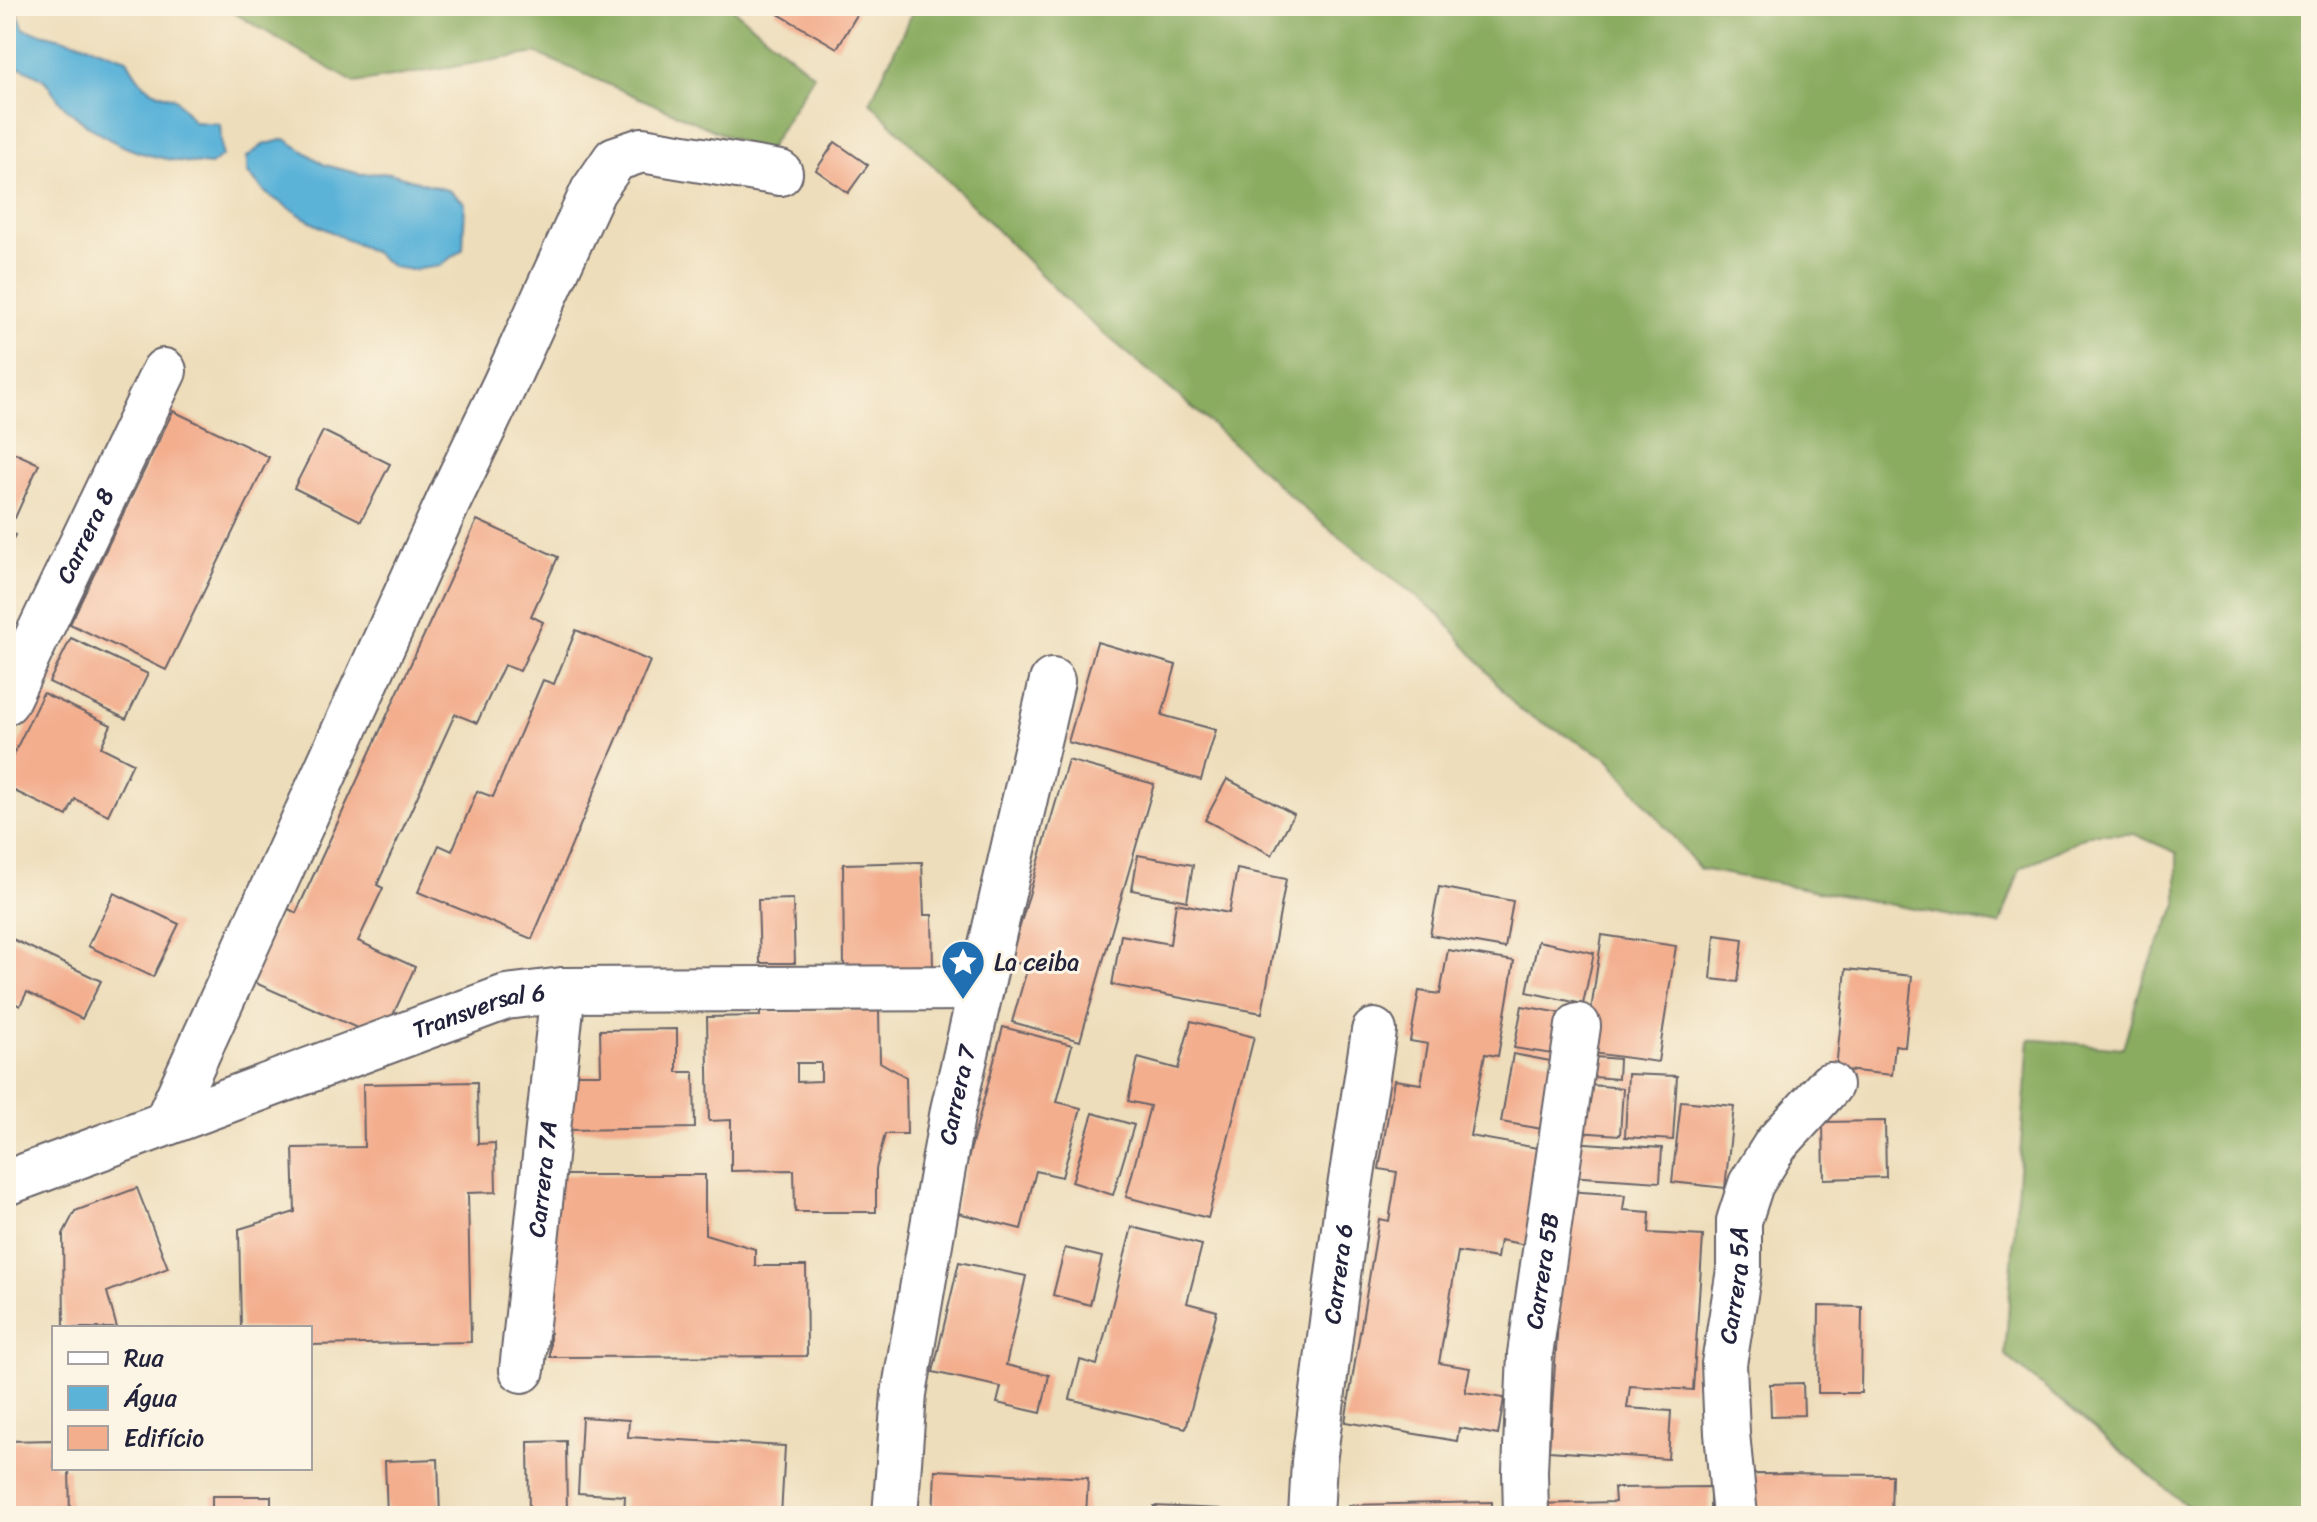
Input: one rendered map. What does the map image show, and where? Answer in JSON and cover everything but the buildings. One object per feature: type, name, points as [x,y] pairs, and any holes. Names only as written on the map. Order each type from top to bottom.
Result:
[{"type":"street","points":[[166,1123],[593,191],[615,159],[642,150],[780,173]]},
{"type":"street","name":"Carrera 8","points":[[6,702],[164,371]]},
{"type":"street","name":"Carrera 7","points":[[895,1516],[904,1394],[953,1110],[1052,681]]},
{"type":"street","name":"Transversal 6","points":[[6,1183],[506,997],[563,990],[981,988]]},
{"type":"street","name":"Carrera 7A","points":[[522,1370],[563,990]]},
{"type":"street","name":"Carrera 5B","points":[[1526,1516],[1530,1354],[1578,1026]]},
{"type":"street","name":"Carrera 6","points":[[1311,1516],[1314,1462],[1338,1275],[1374,1031]]},
{"type":"street","name":"Carrera 5A","points":[[1735,1516],[1724,1364],[1739,1270],[1739,1221],[1751,1184],[1776,1144],[1830,1085]]},
{"type":"green space","points":[[222,6],[729,6],[814,75],[766,153],[536,53],[355,83]]},
{"type":"green space","points":[[909,6],[2311,6],[2311,1516],[2199,1516],[2005,1355],[2029,1039],[2123,1048],[2143,978],[2177,905],[2177,853],[2134,834],[2090,834],[2020,869],[2000,925],[1700,869],[1608,758],[1519,710],[1440,615],[1308,512],[1206,419],[1075,309],[870,102],[914,9]]},
{"type":"water","points":[[6,6],[15,6],[24,29],[82,43],[127,59],[146,86],[175,98],[194,122],[220,124],[222,156],[210,165],[133,150],[84,123],[63,105],[38,76],[20,67],[6,78]]},
{"type":"water","points":[[285,139],[325,165],[360,174],[390,173],[450,191],[465,203],[463,249],[439,266],[412,270],[393,267],[373,252],[315,224],[267,194],[247,172],[247,157],[263,145]]},
{"type":"place","name":"La ceiba","points":[[963,1001]]}]
